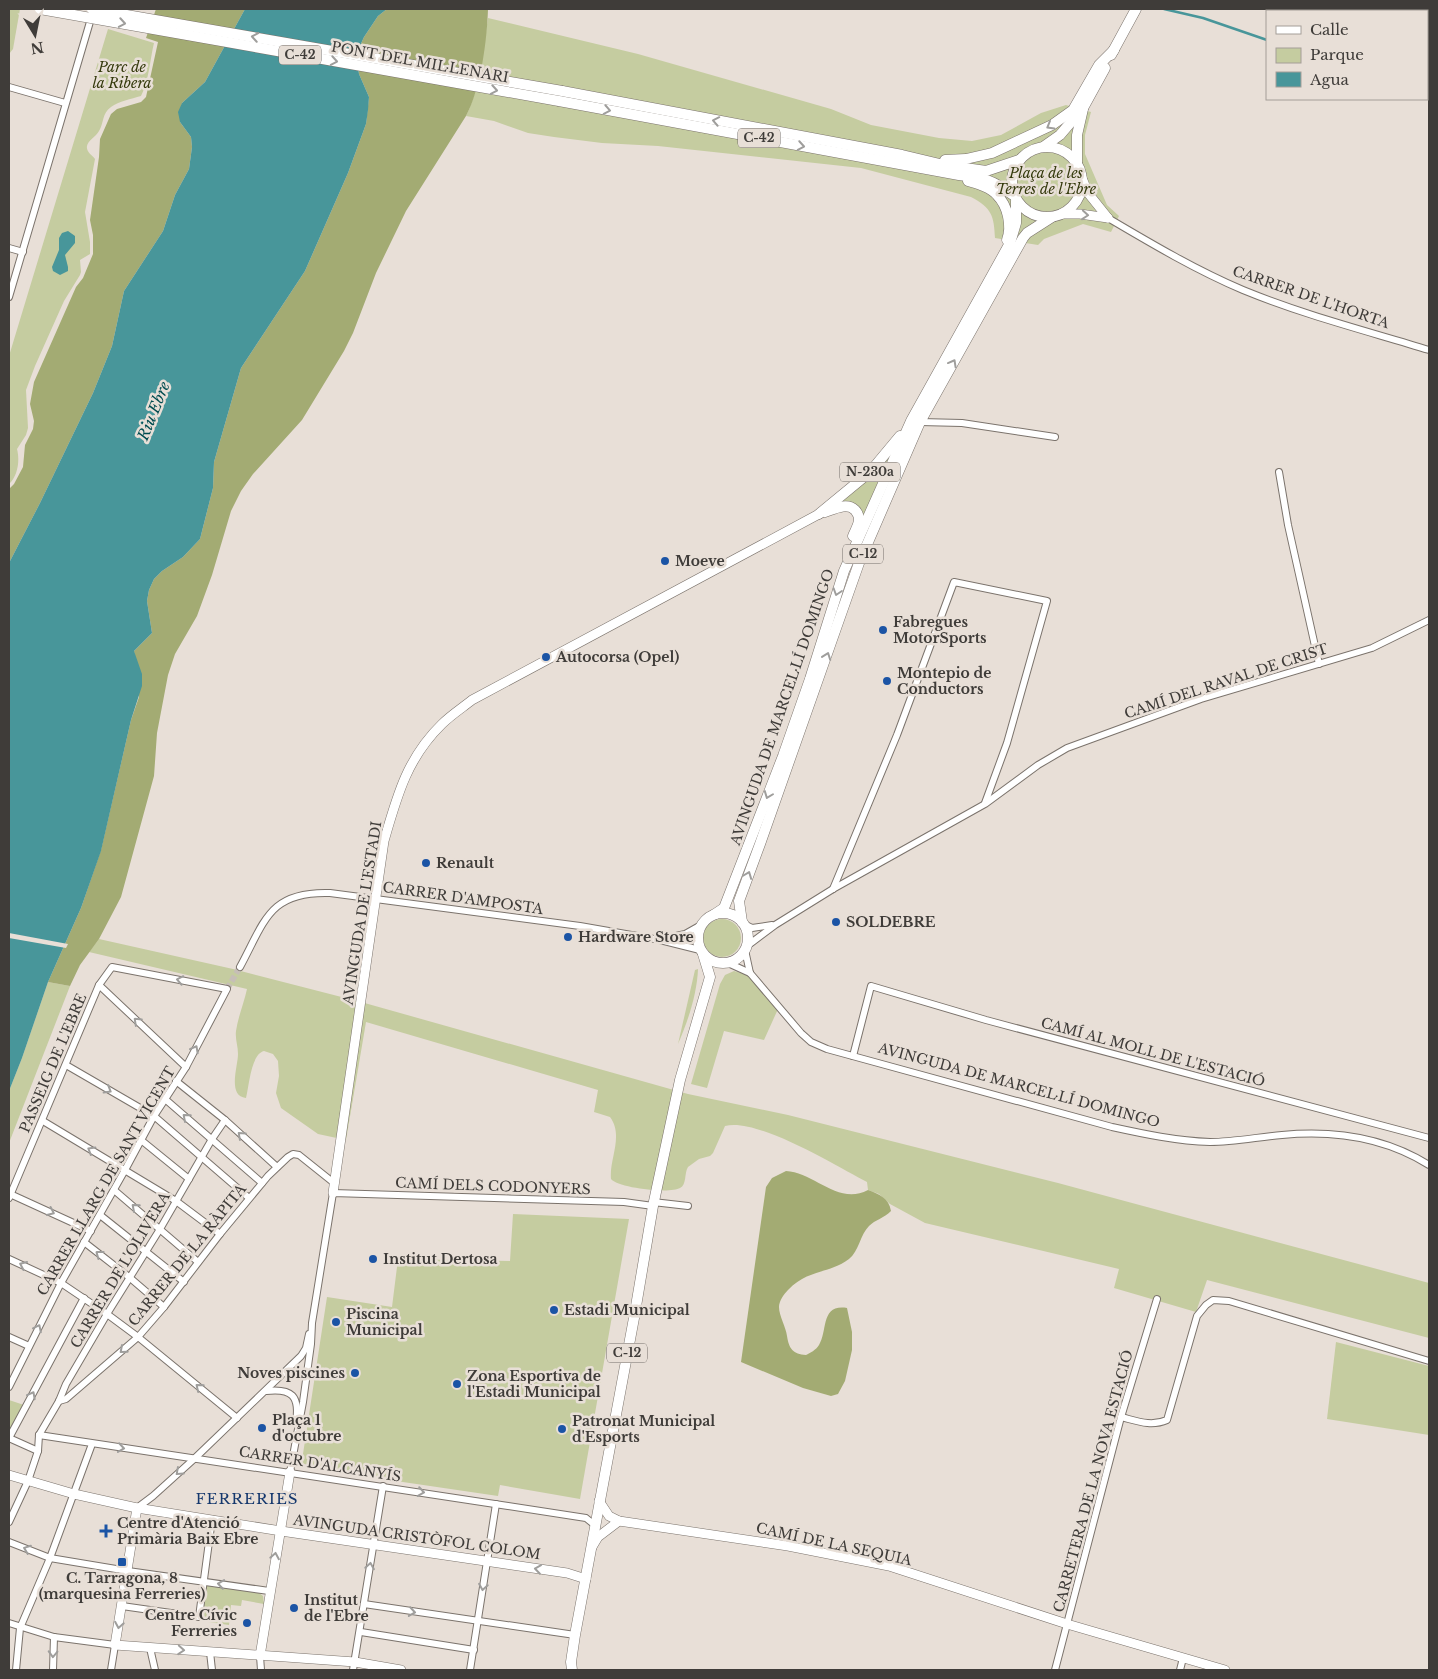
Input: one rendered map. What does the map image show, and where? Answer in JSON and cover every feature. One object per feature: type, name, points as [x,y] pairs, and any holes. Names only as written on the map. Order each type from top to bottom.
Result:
[{"type":"main road","name":"PONT DEL MIL·LENARI","points":[[40,9],[561,96]]},
{"type":"main road","name":"PONT DEL MIL·LENARI","points":[[93,9],[561,96]]},
{"type":"main road","points":[[1019,160],[1030,151],[1043,147],[1060,134],[1083,108],[1136,9]]},
{"type":"main road","points":[[902,155],[966,160],[992,153],[1039,132],[1073,110],[1099,64],[1114,50]]},
{"type":"main road","name":"C-42","points":[[561,96],[986,171],[1019,160]]},
{"type":"main road","name":"C-42","points":[[561,96],[959,175],[988,179],[1015,198]]},
{"type":"main road","points":[[1076,163],[1077,135],[1083,108]]},
{"type":"main road","points":[[1043,147],[1062,150],[1072,157],[1082,178]]},
{"type":"main road","name":"C-12","points":[[997,266],[1014,234],[1016,223],[1015,198],[1011,177],[1019,160]]},
{"type":"main road","points":[[959,175],[988,188],[998,195],[1007,211],[1009,221],[1008,236],[997,266]]},
{"type":"main road","name":"C-12","points":[[746,948],[748,935],[743,923],[739,901],[742,889],[859,563],[916,421],[1023,238],[1027,233],[1070,209],[1079,197],[1082,188],[1082,178]]},
{"type":"main road","points":[[1015,198],[1023,209],[1032,214],[1041,217],[1056,216]]},
{"type":"main road","name":"AVINGUDA DE MARCEL·LÍ DOMINGO","points":[[715,914],[724,908],[782,756],[810,679],[844,571],[916,421],[997,266]]},
{"type":"main road","name":"N-230a","points":[[819,514],[870,472],[916,421]]},
{"type":"main road","name":"N-230a","points":[[819,514],[845,506],[851,507],[859,517],[859,523],[851,542],[844,571]]},
{"type":"main road","points":[[715,914],[732,915],[743,923]]},
{"type":"main road","name":"C-12","points":[[701,925],[708,917],[715,914]]},
{"type":"main road","points":[[701,925],[697,937],[710,977],[727,963],[740,956],[746,948]]},
{"type":"main road","points":[[702,952],[710,960],[717,963],[727,963]]},
{"type":"main road","name":"C-12","points":[[569,1667],[634,1318],[653,1204],[680,1080],[710,977]]},
{"type":"street","points":[[9,297],[93,9]]},
{"type":"street","points":[[9,87],[65,103]]},
{"type":"street","points":[[1082,178],[1088,193],[1108,218]]},
{"type":"street","points":[[1056,216],[1080,214],[1108,218]]},
{"type":"street","name":"CARRER DE L'HORTA","points":[[1108,218],[1195,267],[1245,290],[1297,309],[1429,350]]},
{"type":"street","points":[[9,248],[23,252]]},
{"type":"street","points":[[916,421],[962,423],[1055,437]]},
{"type":"street","points":[[1279,472],[1288,525],[1319,664]]},
{"type":"street","name":"AVINGUDA DE L'ESTADI","points":[[290,1472],[308,1369],[312,1323],[333,1193],[384,841],[398,792],[416,754],[442,724],[472,700],[819,514]]},
{"type":"street","points":[[832,889],[897,735],[954,582],[1047,601],[1007,743],[985,804]]},
{"type":"street","name":"CAMÍ DEL RAVAL DE CRIST","points":[[746,948],[775,925],[832,889],[985,804],[1038,765],[1067,748],[1201,699],[1372,648],[1429,620]]},
{"type":"street","name":"CARRER D'AMPOSTA","points":[[240,968],[269,914],[280,903],[294,896],[310,892],[580,926],[660,940],[702,952]]},
{"type":"street","points":[[743,923],[752,928],[775,925]]},
{"type":"street","points":[[660,940],[685,934],[701,925]]},
{"type":"street","points":[[746,948],[750,973]]},
{"type":"street","points":[[727,963],[750,973]]},
{"type":"street","name":"PASSEIG DE L'EBRE","points":[[10,1196],[43,1121],[98,985],[112,967],[228,989]]},
{"type":"street","name":"AVINGUDA DE MARCEL·LÍ DOMINGO","points":[[750,973],[801,1033],[811,1042],[827,1049],[1112,1127],[1148,1135],[1211,1142],[1313,1133],[1340,1134],[1372,1139],[1429,1165]]},
{"type":"street","points":[[98,985],[186,1066]]},
{"type":"street","name":"CAMÍ AL MOLL DE L'ESTACIÓ","points":[[853,1056],[871,986],[986,1020],[1429,1138]]},
{"type":"street","name":"CARRER LLARG DE SANT VICENT","points":[[9,1387],[61,1282],[154,1116],[186,1066],[228,989]]},
{"type":"street","points":[[66,1065],[154,1116],[249,1198]]},
{"type":"street","points":[[176,1081],[225,1120],[277,1167]]},
{"type":"street","points":[[165,1098],[262,1183]]},
{"type":"street","name":"CARRER DE L'OLIVERA","points":[[39,1435],[107,1314],[225,1120]]},
{"type":"street","points":[[43,1121],[176,1201],[220,1234]]},
{"type":"street","points":[[141,1140],[189,1179]]},
{"type":"street","name":"CARRER DE LA RÀPITA","points":[[59,1401],[66,1400],[138,1337],[184,1282],[249,1198],[277,1167],[293,1154],[299,1155],[334,1183]]},
{"type":"street","points":[[114,1190],[198,1262]]},
{"type":"street","name":"CAMÍ DELS CODONYERS","points":[[333,1193],[624,1202],[688,1206]]},
{"type":"street","points":[[10,1196],[91,1231]]},
{"type":"street","points":[[100,1215],[184,1282]]},
{"type":"street","points":[[84,1242],[164,1307]]},
{"type":"street","points":[[9,1259],[61,1282],[107,1314],[138,1337],[236,1418]]},
{"type":"street","points":[[38,1451],[9,1438],[84,1298]]},
{"type":"street","name":"CARRETERA DE LA NOVA ESTACIÓ","points":[[1055,1670],[1121,1416],[1157,1299]]},
{"type":"street","points":[[1121,1416],[1150,1424],[1158,1424],[1167,1420],[1197,1316],[1213,1300],[1229,1301],[1429,1362]]},
{"type":"street","points":[[111,1670],[138,1508],[194,1459],[298,1360],[306,1348],[312,1323]]},
{"type":"street","points":[[9,1337],[29,1346]]},
{"type":"street","points":[[298,1360],[304,1362],[308,1369]]},
{"type":"street","points":[[266,1391],[281,1390],[294,1397],[297,1405],[294,1443]]},
{"type":"street","points":[[9,1522],[28,1481],[38,1451],[39,1435]]},
{"type":"street","name":"CARRER D'ALCANYÍS","points":[[39,1435],[586,1518],[596,1526]]},
{"type":"street","points":[[16,1670],[20,1628],[50,1558],[92,1444]]},
{"type":"street","points":[[261,1670],[260,1656],[269,1591],[290,1472]]},
{"type":"street","name":"AVINGUDA CRISTÒFOL COLOM","points":[[9,1475],[74,1494],[138,1508],[567,1574],[586,1579]]},
{"type":"street","points":[[354,1666],[361,1632],[383,1486]]},
{"type":"street","points":[[591,1550],[598,1537],[619,1522],[609,1516],[600,1501]]},
{"type":"street","points":[[470,1670],[496,1504]]},
{"type":"street","points":[[122,1606],[199,1618],[212,1519]]},
{"type":"street","name":"CAMÍ DE LA SEQUIA","points":[[619,1522],[788,1546],[889,1566],[1067,1624],[1225,1670]]},
{"type":"street","points":[[9,1542],[50,1558],[128,1572],[269,1591]]},
{"type":"street","points":[[364,1604],[575,1635]]},
{"type":"street","points":[[9,1623],[20,1628],[54,1637],[115,1645],[260,1656],[401,1670]]},
{"type":"street","points":[[361,1632],[474,1650]]},
{"type":"street","points":[[53,1670],[54,1637]]},
{"type":"street","points":[[150,1648],[155,1670]]},
{"type":"street","points":[[210,1652],[212,1670]]},
{"type":"street","points":[[1180,1670],[1183,1658]]},
{"type":"green space","points":[[9,9],[20,9],[13,49],[9,54]]},
{"type":"green space","points":[[156,9],[245,9],[205,82],[182,103],[180,122],[191,137],[192,147],[189,169],[175,195],[163,231],[124,291],[112,346],[93,393],[9,563],[9,489],[14,484],[23,467],[25,445],[33,429],[34,421],[30,404],[34,382],[76,287],[83,278],[93,254],[93,235],[90,220],[100,139],[111,114],[117,109],[141,102],[146,97],[158,42],[146,38]]},
{"type":"green space","points":[[387,9],[488,9],[482,64],[476,92],[466,116],[406,211],[376,273],[344,351],[302,420],[253,474],[241,491],[231,511],[212,575],[197,616],[175,654],[168,675],[157,733],[154,776],[121,897],[99,939],[80,965],[70,986],[48,982],[81,908],[101,850],[131,720],[139,697],[134,651],[152,633],[147,601],[149,590],[154,579],[162,571],[183,557],[200,539],[213,488],[214,462],[241,368],[305,271],[348,173],[366,124],[369,97],[359,74],[357,61],[359,48],[378,16]]},
{"type":"green space","name":"Plaça de les Terres de l'Ebre","points":[[488,18],[638,54],[831,109],[871,125],[939,138],[972,141],[1001,135],[1041,113],[1066,105],[1091,112],[1085,135],[1085,154],[1107,205],[1119,216],[1111,232],[1083,224],[1044,239],[1038,245],[995,238],[991,213],[971,197],[861,168],[554,137],[528,133],[494,121],[466,116],[478,80]]},
{"type":"green space","name":"Parc de la Ribera","points":[[108,29],[154,43],[148,77],[141,96],[125,100],[108,109],[99,131],[87,146],[87,150],[95,159],[85,212],[90,254],[80,260],[80,275],[64,301],[26,390],[28,428],[17,449],[18,468],[9,484],[9,356]]},
{"type":"green space","points":[[897,445],[862,522],[838,502]]},
{"type":"green space","points":[[722,919],[735,925],[741,938],[735,951],[722,957],[709,951],[703,938],[709,925]]},
{"type":"green space","points":[[99,939],[233,969],[361,1002],[688,1094],[788,1115],[1058,1183],[1429,1283],[1429,1338],[1207,1280],[1196,1312],[1114,1288],[1119,1269],[925,1223],[890,1204],[879,1194],[868,1190],[867,1182],[818,1155],[776,1136],[739,1125],[725,1126],[713,1153],[710,1156],[699,1159],[688,1167],[684,1184],[680,1188],[656,1190],[623,1185],[611,1179],[616,1132],[610,1117],[594,1112],[598,1090],[366,1022],[346,1140],[318,1134],[281,1108],[276,1093],[279,1076],[278,1061],[273,1054],[264,1051],[256,1058],[251,1071],[246,1098],[240,1096],[237,1092],[235,1086],[238,1054],[236,1031],[247,989],[89,952]]},
{"type":"green space","points":[[698,969],[691,1007],[678,1044],[695,970]]},
{"type":"green space","points":[[734,971],[748,975],[778,1009],[764,1040],[724,1031],[707,1088],[691,1084],[720,984],[725,975]]},
{"type":"green space","points":[[48,982],[70,986],[9,1143],[9,1091]]},
{"type":"green space","points":[[786,1171],[796,1173],[846,1194],[857,1194],[868,1190],[886,1200],[891,1211],[869,1226],[855,1252],[849,1259],[834,1267],[803,1278],[788,1290],[780,1302],[780,1314],[790,1347],[795,1352],[806,1355],[815,1350],[819,1345],[826,1320],[832,1310],[847,1308],[852,1332],[852,1350],[845,1381],[838,1394],[831,1396],[803,1388],[741,1362],[766,1187],[772,1178]]},
{"type":"green space","name":"Zona Esportiva de l'Estadi Municipal","points":[[513,1214],[629,1219],[580,1499],[500,1485],[498,1496],[301,1467],[327,1297],[392,1307],[398,1259],[510,1261]]},
{"type":"green space","points":[[1336,1342],[1429,1366],[1429,1435],[1327,1419]]},
{"type":"green space","points":[[9,1400],[27,1406],[9,1438]]},
{"type":"green space","points":[[207,1585],[258,1592],[263,1596],[264,1604],[242,1600],[241,1606],[231,1605],[229,1625],[201,1621]]},
{"type":"water","name":"Riu Ebre","points":[[245,9],[387,9],[378,16],[359,48],[357,61],[359,74],[369,97],[366,124],[348,173],[305,271],[241,368],[214,462],[213,488],[200,539],[183,557],[162,571],[154,579],[149,590],[147,601],[152,633],[134,651],[142,674],[142,686],[131,720],[101,851],[81,908],[48,982],[9,1091],[9,563],[93,393],[112,346],[124,291],[163,231],[175,195],[189,169],[192,147],[191,137],[180,122],[178,112],[182,103],[205,82]]},
{"type":"water","points":[[68,231],[75,236],[75,243],[65,255],[68,271],[60,275],[53,271],[52,267],[59,250],[59,238],[62,233]]},
{"type":"pier","points":[[9,933],[68,944],[66,948],[9,938]]},
{"type":"waterway","points":[[1164,9],[1203,18],[1266,40]]},
{"type":"tunnel","points":[[227,989],[240,967]]},
{"type":"place","name":"Moeve","points":[[665,561]]},
{"type":"place","name":"Fabregues MotorSports","points":[[883,630]]},
{"type":"place","name":"Autocorsa (Opel)","points":[[546,657]]},
{"type":"place","name":"Montepio de Conductors","points":[[887,681]]},
{"type":"place","name":"Renault","points":[[426,863]]},
{"type":"place","name":"SOLDEBRE","points":[[836,922]]},
{"type":"place","name":"Hardware Store","points":[[568,937]]},
{"type":"place","name":"Institut Dertosa","points":[[373,1259]]},
{"type":"place","name":"Estadi Municipal","points":[[554,1310]]},
{"type":"place","name":"Piscina Municipal","points":[[336,1322]]},
{"type":"place","name":"Noves piscines","points":[[355,1373]]},
{"type":"place","name":"Zona Esportiva de l'Estadi Municipal","points":[[457,1384]]},
{"type":"place","name":"Plaça 1 d'octubre","points":[[262,1428]]},
{"type":"place","name":"Patronat Municipal d'Esports","points":[[562,1429]]},
{"type":"place","name":"Centre d'Atenció Primària Baix Ebre","points":[[106,1531]]},
{"type":"place","name":"C. Tarragona, 8 (marquesina Ferreries)","points":[[122,1562]]},
{"type":"place","name":"Institut de l'Ebre","points":[[294,1608]]},
{"type":"place","name":"Centre Cívic Ferreries","points":[[247,1623]]},
{"type":"district","name":"FERRERIES","points":[[247,1499]]}]
